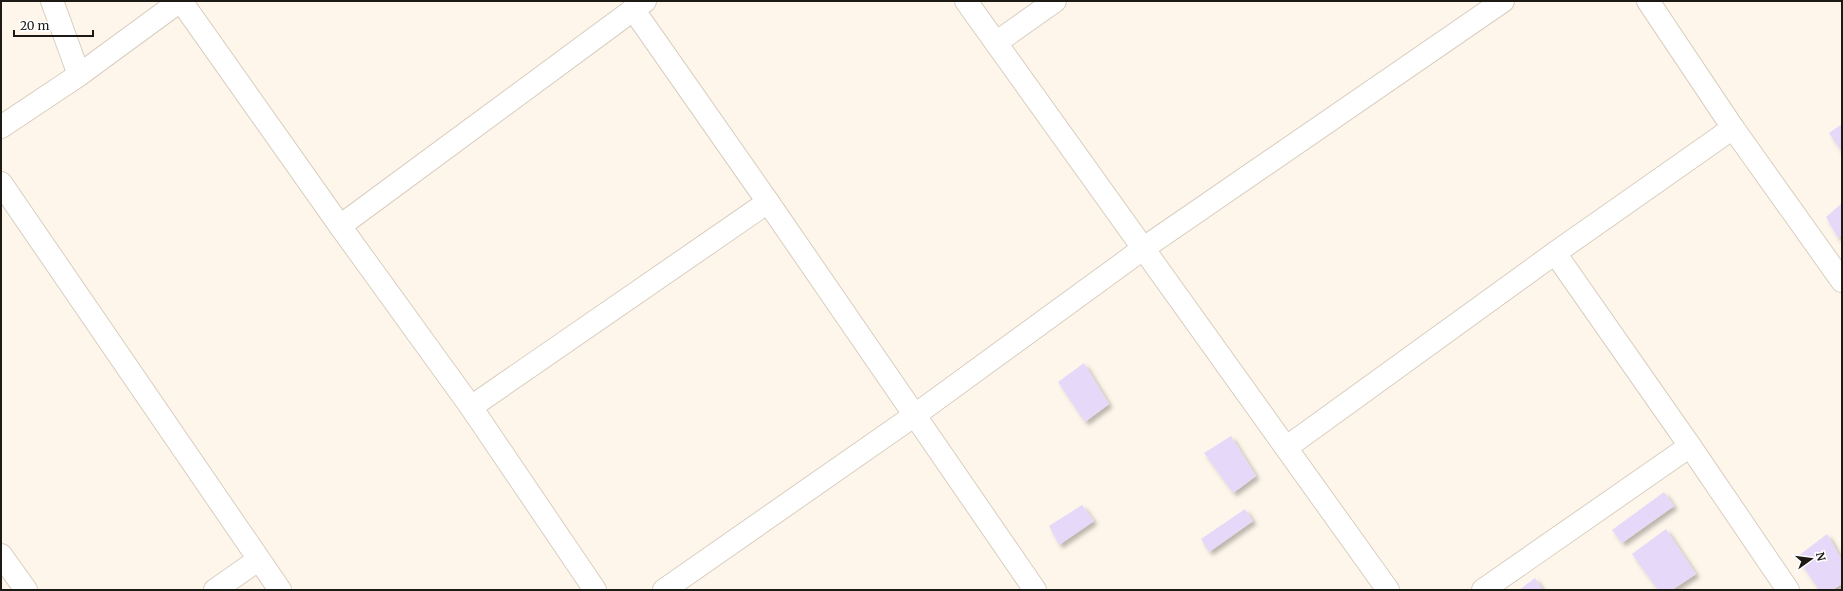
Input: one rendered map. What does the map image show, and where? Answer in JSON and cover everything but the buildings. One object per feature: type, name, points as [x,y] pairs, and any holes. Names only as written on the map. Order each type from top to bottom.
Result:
[{"type":"street","points":[[52,1],[79,75]]},
{"type":"street","points":[[1,127],[79,75],[180,1],[470,407],[595,590]]},
{"type":"street","points":[[966,1],[997,42],[1388,590]]},
{"type":"street","points":[[997,42],[1055,1]]},
{"type":"street","points":[[664,590],[915,415],[1144,248],[1503,1]]},
{"type":"street","points":[[1648,1],[1733,128],[1842,281]]},
{"type":"street","points":[[340,226],[639,5],[768,202],[1035,590]]},
{"type":"street","points":[[1287,447],[1555,253],[1733,128]]},
{"type":"street","points":[[1,183],[280,590]]},
{"type":"street","points":[[470,407],[768,202]]},
{"type":"street","points":[[1555,253],[1690,446],[1788,590]]},
{"type":"street","points":[[1483,590],[1690,446]]},
{"type":"street","points":[[1,555],[26,590]]},
{"type":"street","points":[[215,590],[258,560]]}]
